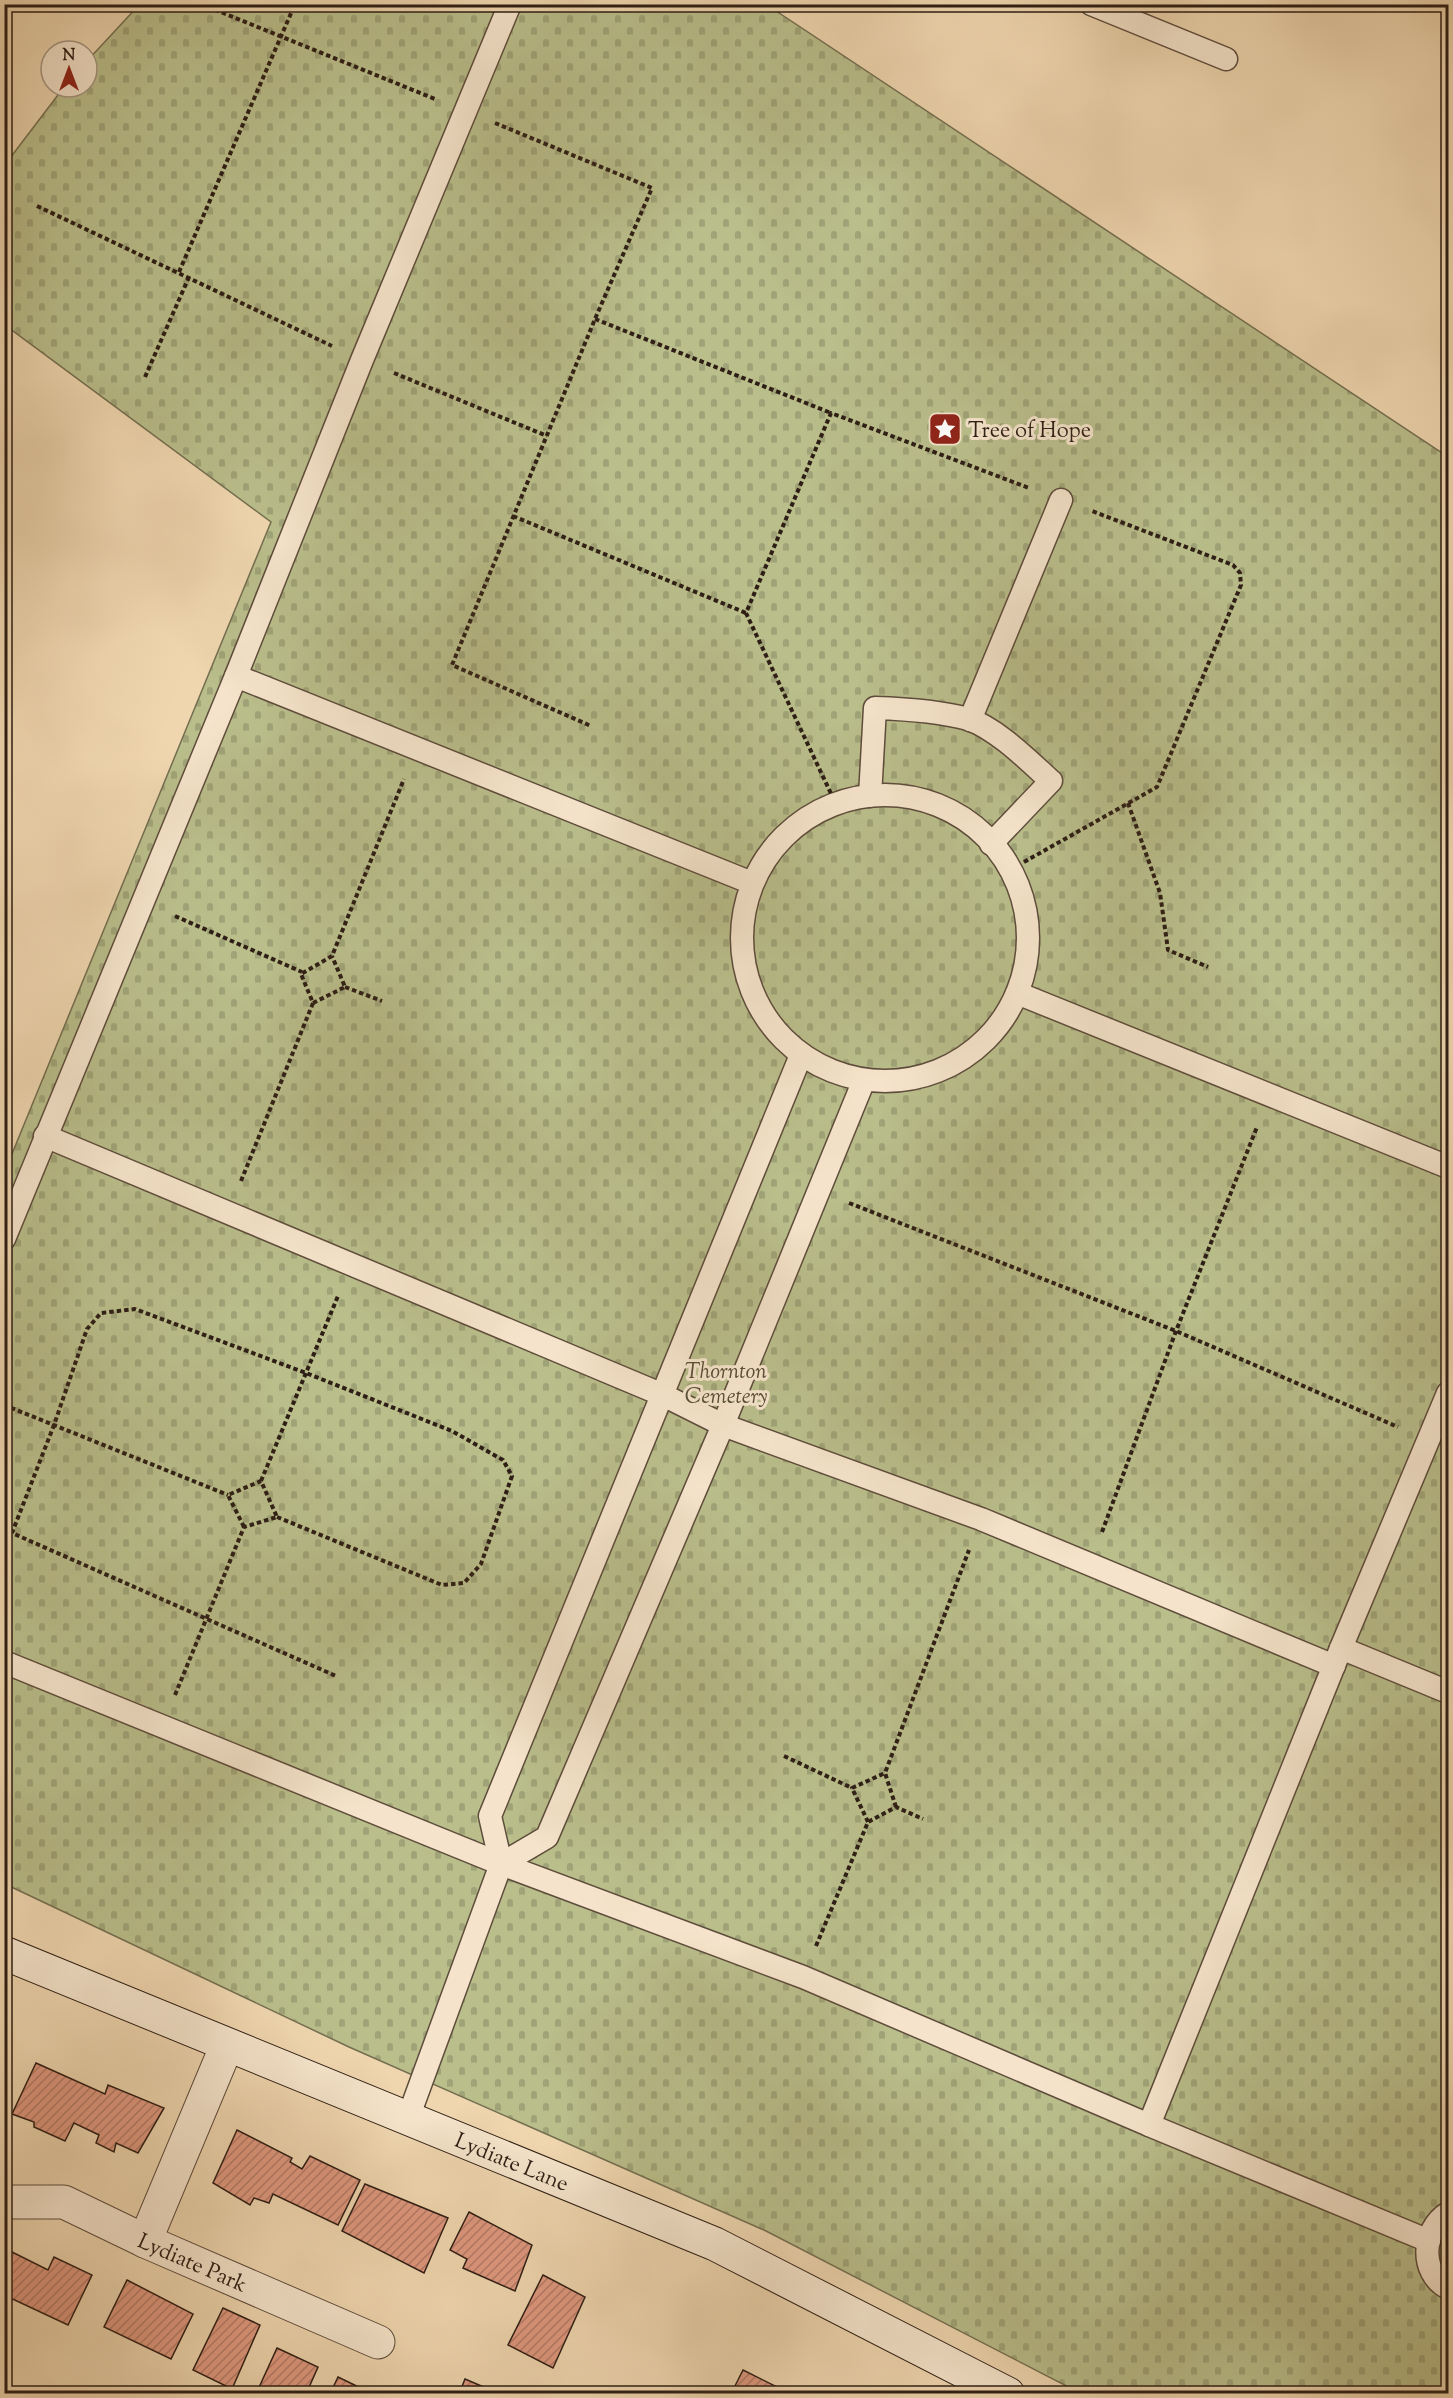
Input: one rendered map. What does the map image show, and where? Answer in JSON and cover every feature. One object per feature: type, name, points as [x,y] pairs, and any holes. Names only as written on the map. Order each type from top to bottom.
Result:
[{"type":"main road","name":"Lydiate Lane","points":[[4,1953],[715,2244],[1008,2394]]},
{"type":"main road","points":[[145,2241],[227,2045]]},
{"type":"main road","name":"Lydiate Park","points":[[4,2202],[64,2202],[145,2241],[378,2342]]},
{"type":"lane","points":[[4,1239],[236,676],[362,360],[510,4]]},
{"type":"lane","points":[[1091,4],[1226,59]]},
{"type":"lane","points":[[970,720],[1061,500]]},
{"type":"lane","points":[[236,676],[752,883]]},
{"type":"lane","points":[[870,796],[875,708],[905,709],[970,720],[1011,744],[1051,781],[991,844]]},
{"type":"lane","points":[[870,796],[918,799],[940,807],[962,818],[991,844],[1011,870],[1020,893],[1026,918],[1028,944],[1017,993],[1007,1014],[976,1049],[956,1063],[934,1073],[888,1082],[864,1080],[831,1071],[801,1055],[771,1025],[750,988],[742,946],[742,925],[752,883],[770,853],[794,828],[834,800],[870,796]]},
{"type":"lane","points":[[1017,993],[1449,1167]]},
{"type":"lane","points":[[408,2118],[501,1864],[490,1816],[801,1055]]},
{"type":"lane","points":[[501,1864],[547,1838],[723,1425],[864,1080]]},
{"type":"lane","points":[[45,1136],[663,1395],[723,1425],[981,1519],[1090,1564],[1337,1657],[1449,1692]]},
{"type":"lane","points":[[1149,2125],[1337,1657],[1449,1393]]},
{"type":"lane","points":[[4,1662],[501,1864],[803,1977],[1149,2125],[1429,2241]]},
{"type":"lane","points":[[1449,2213],[1441,2218],[1432,2229],[1426,2254],[1430,2268],[1438,2280],[1449,2288]]},
{"type":"path","points":[[201,4],[652,188],[595,319],[452,665],[591,726]]},
{"type":"path","points":[[179,272],[295,4]]},
{"type":"path","points":[[37,207],[362,360],[547,436]]},
{"type":"path","points":[[145,377],[189,277]]},
{"type":"path","points":[[595,319],[831,413],[1233,565],[1240,573],[1241,585],[1157,787],[1011,870]]},
{"type":"path","points":[[746,613],[831,413]]},
{"type":"path","points":[[513,516],[746,613],[834,800]]},
{"type":"path","points":[[303,972],[332,956],[417,747]]},
{"type":"path","points":[[1128,803],[1160,894],[1168,950],[1208,967]]},
{"type":"path","points":[[142,902],[303,972]]},
{"type":"path","points":[[332,956],[345,987],[382,1001]]},
{"type":"path","points":[[303,972],[301,974],[314,1003]]},
{"type":"path","points":[[228,1213],[314,1003],[345,987]]},
{"type":"path","points":[[1090,1564],[1176,1331],[1270,1094]]},
{"type":"path","points":[[820,1191],[1176,1331],[1429,1440]]},
{"type":"path","points":[[228,1495],[261,1481],[351,1264]]},
{"type":"path","points":[[244,1527],[277,1517],[442,1585],[464,1583],[481,1564],[512,1476],[503,1460],[452,1431],[306,1373],[135,1309],[101,1313],[87,1329],[54,1425],[12,1533],[336,1676]]},
{"type":"path","points":[[4,1405],[228,1495],[244,1527],[162,1726]]},
{"type":"path","points":[[261,1481],[277,1517]]},
{"type":"path","points":[[923,1819],[896,1807],[885,1773],[981,1519]]},
{"type":"path","points":[[784,1756],[852,1788],[868,1822]]},
{"type":"path","points":[[852,1788],[885,1773]]},
{"type":"path","points":[[803,1977],[868,1822],[896,1807]]},
{"type":"green space","name":"Thornton Cemetery","points":[[139,5],[767,5],[1448,457],[1448,2393],[1080,2393],[766,2231],[349,2047],[5,1884],[5,1171],[271,522],[5,325],[4,166],[55,99],[99,99],[99,48]]},
{"type":"building","points":[[36,2063],[105,2094],[108,2085],[164,2108],[138,2153],[116,2143],[114,2152],[96,2143],[99,2135],[74,2123],[65,2141],[34,2127],[34,2122],[12,2114]]},
{"type":"building","points":[[237,2130],[292,2158],[290,2162],[302,2169],[310,2156],[360,2180],[338,2225],[273,2194],[269,2203],[254,2198],[250,2205],[213,2183]]},
{"type":"building","points":[[365,2184],[448,2218],[424,2273],[342,2231]]},
{"type":"building","points":[[469,2212],[532,2245],[515,2291],[463,2268],[467,2259],[450,2250]]},
{"type":"building","points":[[6,2249],[48,2270],[54,2257],[92,2275],[68,2325],[4,2295]]},
{"type":"building","points":[[543,2275],[585,2297],[553,2368],[508,2345]]},
{"type":"building","points":[[127,2280],[193,2314],[171,2359],[104,2327]]},
{"type":"building","points":[[223,2308],[260,2325],[232,2389],[193,2370]]},
{"type":"building","points":[[277,2348],[318,2367],[306,2394],[256,2394]]},
{"type":"building","points":[[743,2370],[789,2393],[731,2394]]},
{"type":"building","points":[[338,2377],[373,2394],[330,2394]]},
{"type":"building","points":[[465,2379],[500,2394],[459,2394]]},
{"type":"place","name":"Tree of Hope","points":[[945,429]]}]
